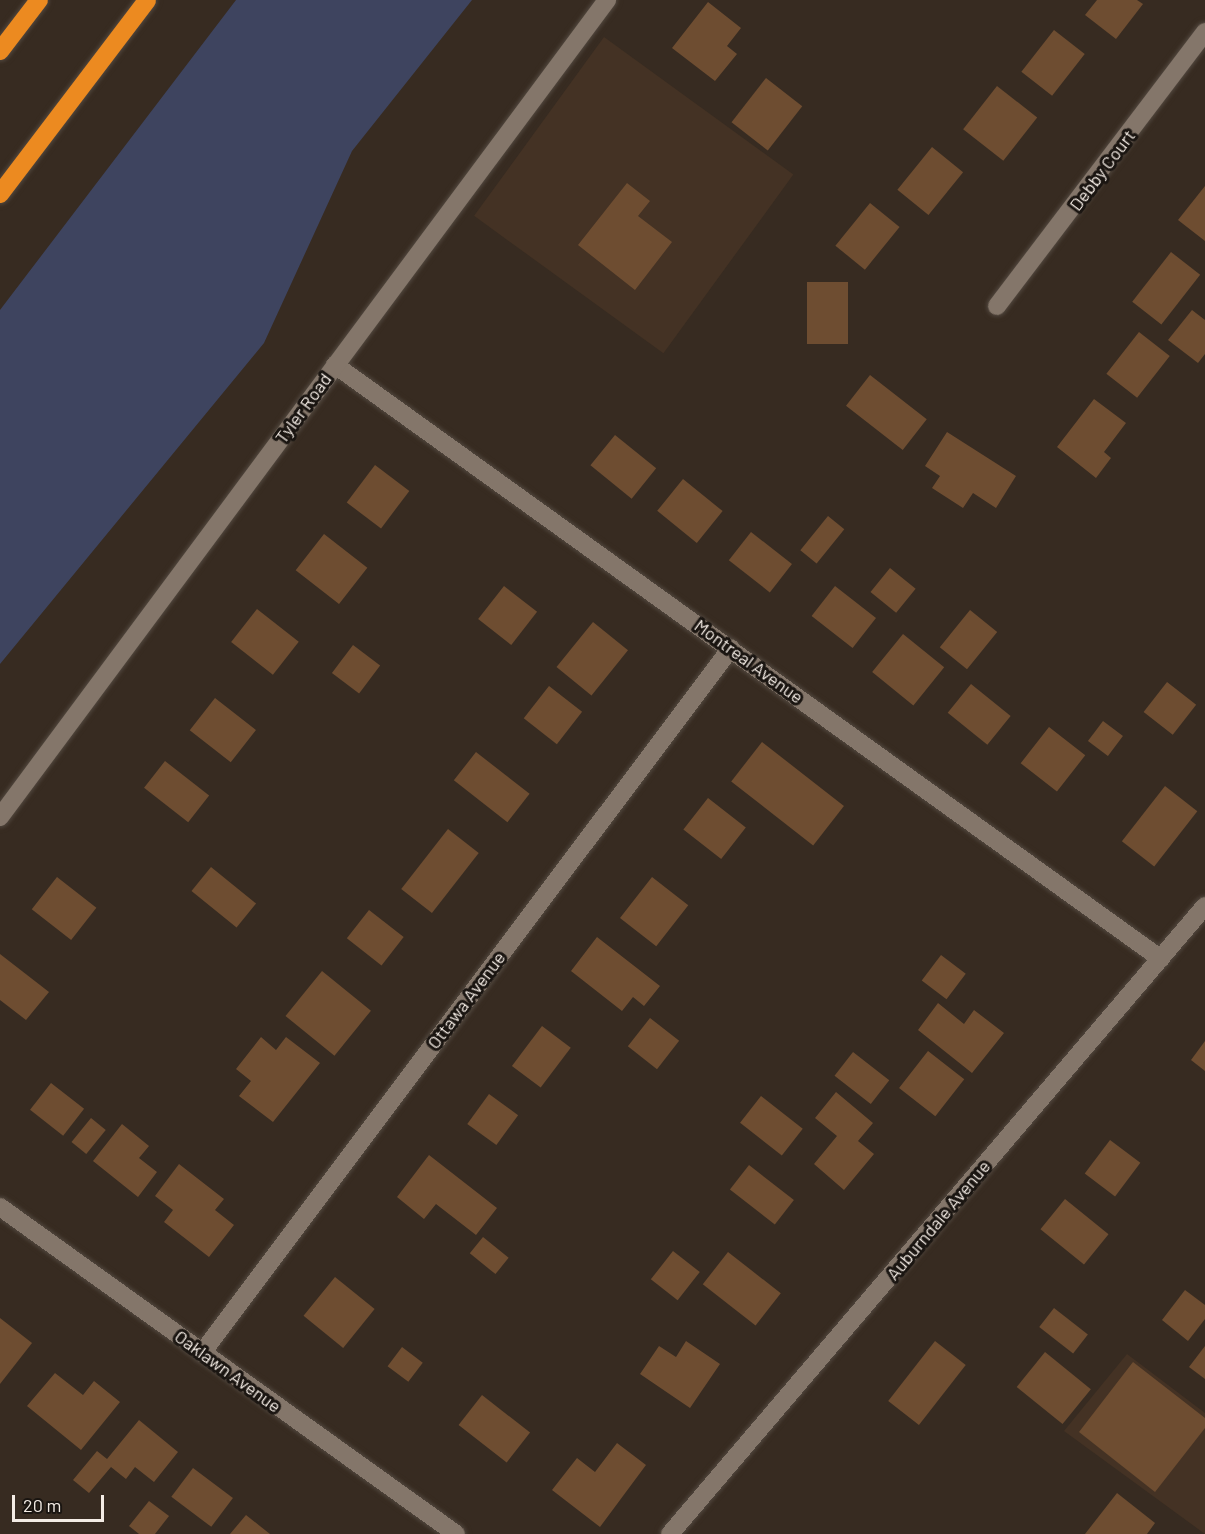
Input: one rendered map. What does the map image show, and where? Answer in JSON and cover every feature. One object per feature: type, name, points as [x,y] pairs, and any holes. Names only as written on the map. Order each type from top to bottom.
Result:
[{"type":"highway","points":[[0,51],[39,0]]},
{"type":"highway","points":[[0,194],[147,0]]},
{"type":"street","name":"Tyler Road","points":[[0,817],[607,0]]},
{"type":"street","name":"Debby Court","points":[[997,306],[1205,32]]},
{"type":"street","name":"Montreal Avenue","points":[[335,364],[1161,959]]},
{"type":"street","name":"Ottawa Avenue","points":[[202,1353],[731,648]]},
{"type":"street","name":"Auburndale Avenue","points":[[670,1534],[1205,906]]},
{"type":"street","name":"Oaklawn Avenue","points":[[0,1207],[456,1534]]},
{"type":"shaded area","points":[[236,0],[472,0],[352,151],[264,343],[0,664],[0,310]]},
{"type":"shaded area","points":[[604,37],[793,175],[663,353],[474,216]]},
{"type":"shaded area","points":[[1127,1354],[1205,1413],[1205,1534],[1064,1431]]},
{"type":"building","points":[[1097,0],[1137,0],[1143,4],[1116,39],[1085,15]]},
{"type":"building","points":[[708,2],[741,28],[727,46],[737,54],[715,81],[672,48]]},
{"type":"building","points":[[1054,30],[1085,54],[1052,96],[1021,72]]},
{"type":"building","points":[[766,78],[802,106],[768,150],[732,122]]},
{"type":"building","points":[[997,86],[1037,117],[1003,161],[963,129]]},
{"type":"building","points":[[932,147],[963,172],[928,215],[897,190]]},
{"type":"building","points":[[627,183],[650,201],[638,216],[672,242],[635,290],[578,245]]},
{"type":"building","points":[[1205,186],[1205,241],[1178,220]]},
{"type":"building","points":[[870,203],[900,227],[865,270],[835,246]]},
{"type":"building","points":[[1171,252],[1200,275],[1161,324],[1132,302]]},
{"type":"building","points":[[807,282],[848,282],[848,344],[807,344]]},
{"type":"building","points":[[1192,310],[1205,320],[1205,354],[1198,363],[1168,340]]},
{"type":"building","points":[[1139,332],[1170,356],[1137,398],[1106,374]]},
{"type":"building","points":[[870,375],[927,419],[903,450],[846,406]]},
{"type":"building","points":[[1094,399],[1126,423],[1104,452],[1111,458],[1096,478],[1057,447]]},
{"type":"building","points":[[947,432],[1016,476],[996,508],[973,493],[963,508],[932,488],[940,476],[925,466]]},
{"type":"building","points":[[615,435],[656,468],[632,499],[590,465]]},
{"type":"building","points":[[375,465],[409,491],[381,528],[347,503]]},
{"type":"building","points":[[683,479],[723,511],[697,543],[657,511]]},
{"type":"building","points":[[828,516],[844,529],[817,563],[800,550]]},
{"type":"building","points":[[751,532],[792,564],[770,592],[729,560]]},
{"type":"building","points":[[324,534],[367,568],[339,604],[296,570]]},
{"type":"building","points":[[890,568],[916,589],[896,613],[870,592]]},
{"type":"building","points":[[504,586],[537,612],[511,645],[478,619]]},
{"type":"building","points":[[835,586],[876,618],[853,648],[812,616]]},
{"type":"building","points":[[257,609],[299,642],[273,675],[231,642]]},
{"type":"building","points":[[970,610],[997,632],[967,669],[940,647]]},
{"type":"building","points":[[593,622],[628,650],[591,695],[556,667]]},
{"type":"building","points":[[903,634],[944,667],[913,705],[872,672]]},
{"type":"building","points":[[353,645],[380,665],[359,693],[332,673]]},
{"type":"building","points":[[1167,682],[1196,705],[1173,735],[1144,712]]},
{"type":"building","points":[[971,684],[1011,716],[987,745],[948,713]]},
{"type":"building","points":[[549,686],[582,712],[557,744],[524,718]]},
{"type":"building","points":[[215,698],[256,730],[231,762],[190,730]]},
{"type":"building","points":[[1103,721],[1123,736],[1108,756],[1088,741]]},
{"type":"building","points":[[1049,727],[1085,755],[1057,792],[1021,763]]},
{"type":"building","points":[[762,742],[844,806],[813,845],[731,781]]},
{"type":"building","points":[[476,752],[530,794],[507,822],[454,780]]},
{"type":"building","points":[[165,761],[209,795],[188,822],[144,788]]},
{"type":"building","points":[[1165,786],[1197,811],[1154,866],[1122,841]]},
{"type":"building","points":[[708,798],[746,828],[721,859],[683,830]]},
{"type":"building","points":[[448,829],[479,853],[432,913],[401,889]]},
{"type":"building","points":[[211,867],[256,904],[237,928],[191,891]]},
{"type":"building","points":[[57,877],[96,908],[71,940],[32,909]]},
{"type":"building","points":[[652,877],[688,905],[656,946],[620,918]]},
{"type":"building","points":[[369,910],[404,937],[382,965],[347,938]]},
{"type":"building","points":[[597,937],[660,986],[644,1006],[633,997],[622,1011],[571,971]]},
{"type":"building","points":[[0,954],[49,992],[26,1020],[0,1000]]},
{"type":"building","points":[[941,955],[966,974],[946,999],[922,981]]},
{"type":"building","points":[[322,971],[371,1011],[334,1056],[285,1016]]},
{"type":"building","points":[[938,1003],[964,1024],[974,1010],[1004,1033],[972,1073],[918,1030]]},
{"type":"building","points":[[650,1018],[679,1041],[657,1069],[628,1046]]},
{"type":"building","points":[[542,1026],[571,1048],[541,1088],[512,1066]]},
{"type":"building","points":[[261,1037],[276,1050],[286,1037],[320,1063],[273,1122],[239,1096],[251,1081],[236,1069]]},
{"type":"building","points":[[1205,1041],[1205,1071],[1191,1060]]},
{"type":"building","points":[[928,1051],[964,1079],[935,1116],[899,1088]]},
{"type":"building","points":[[853,1052],[889,1080],[871,1104],[835,1076]]},
{"type":"building","points":[[51,1083],[84,1109],[63,1136],[30,1110]]},
{"type":"building","points":[[836,1092],[873,1123],[858,1141],[874,1154],[844,1190],[814,1164],[837,1136],[815,1118]]},
{"type":"building","points":[[489,1094],[518,1115],[496,1145],[467,1124]]},
{"type":"building","points":[[761,1096],[803,1129],[782,1155],[740,1123]]},
{"type":"building","points":[[91,1118],[106,1130],[86,1154],[71,1142]]},
{"type":"building","points":[[122,1124],[149,1146],[139,1158],[157,1172],[138,1197],[93,1161]]},
{"type":"building","points":[[1110,1140],[1140,1163],[1115,1196],[1085,1174]]},
{"type":"building","points":[[429,1155],[497,1208],[476,1235],[436,1204],[424,1219],[397,1197]]},
{"type":"building","points":[[179,1164],[224,1199],[215,1210],[234,1225],[209,1257],[164,1222],[173,1210],[155,1196]]},
{"type":"building","points":[[749,1165],[794,1200],[775,1225],[730,1189]]},
{"type":"building","points":[[1065,1199],[1109,1234],[1084,1265],[1040,1229]]},
{"type":"building","points":[[483,1237],[509,1258],[495,1274],[470,1253]]},
{"type":"building","points":[[673,1251],[700,1272],[678,1300],[651,1279]]},
{"type":"building","points":[[728,1252],[781,1293],[756,1326],[703,1284]]},
{"type":"building","points":[[335,1277],[375,1309],[343,1348],[304,1316]]},
{"type":"building","points":[[1185,1290],[1205,1305],[1205,1319],[1188,1341],[1162,1320]]},
{"type":"building","points":[[1054,1308],[1088,1334],[1073,1353],[1039,1327]]},
{"type":"building","points":[[0,1318],[32,1343],[0,1384]]},
{"type":"building","points":[[686,1341],[720,1364],[690,1408],[640,1374],[659,1346],[676,1357]]},
{"type":"building","points":[[935,1341],[966,1365],[919,1425],[888,1401]]},
{"type":"building","points":[[1205,1346],[1205,1379],[1189,1367]]},
{"type":"building","points":[[402,1347],[423,1363],[408,1382],[388,1366]]},
{"type":"building","points":[[1045,1352],[1091,1389],[1063,1424],[1017,1387]]},
{"type":"building","points":[[1133,1362],[1205,1418],[1205,1428],[1155,1492],[1079,1432]]},
{"type":"building","points":[[55,1373],[83,1395],[94,1381],[120,1402],[81,1450],[27,1406]]},
{"type":"building","points":[[482,1395],[530,1433],[507,1462],[459,1425]]},
{"type":"building","points":[[139,1420],[178,1452],[154,1482],[135,1467],[126,1479],[111,1467],[89,1493],[73,1480],[97,1451],[107,1459]]},
{"type":"building","points":[[617,1443],[646,1465],[600,1527],[552,1490],[577,1458],[595,1472]]},
{"type":"building","points":[[193,1468],[233,1498],[211,1527],[171,1497]]},
{"type":"building","points":[[1117,1493],[1155,1523],[1147,1534],[1085,1534]]},
{"type":"building","points":[[149,1501],[169,1516],[155,1534],[139,1534],[129,1526]]},
{"type":"building","points":[[246,1515],[270,1534],[230,1534]]}]
